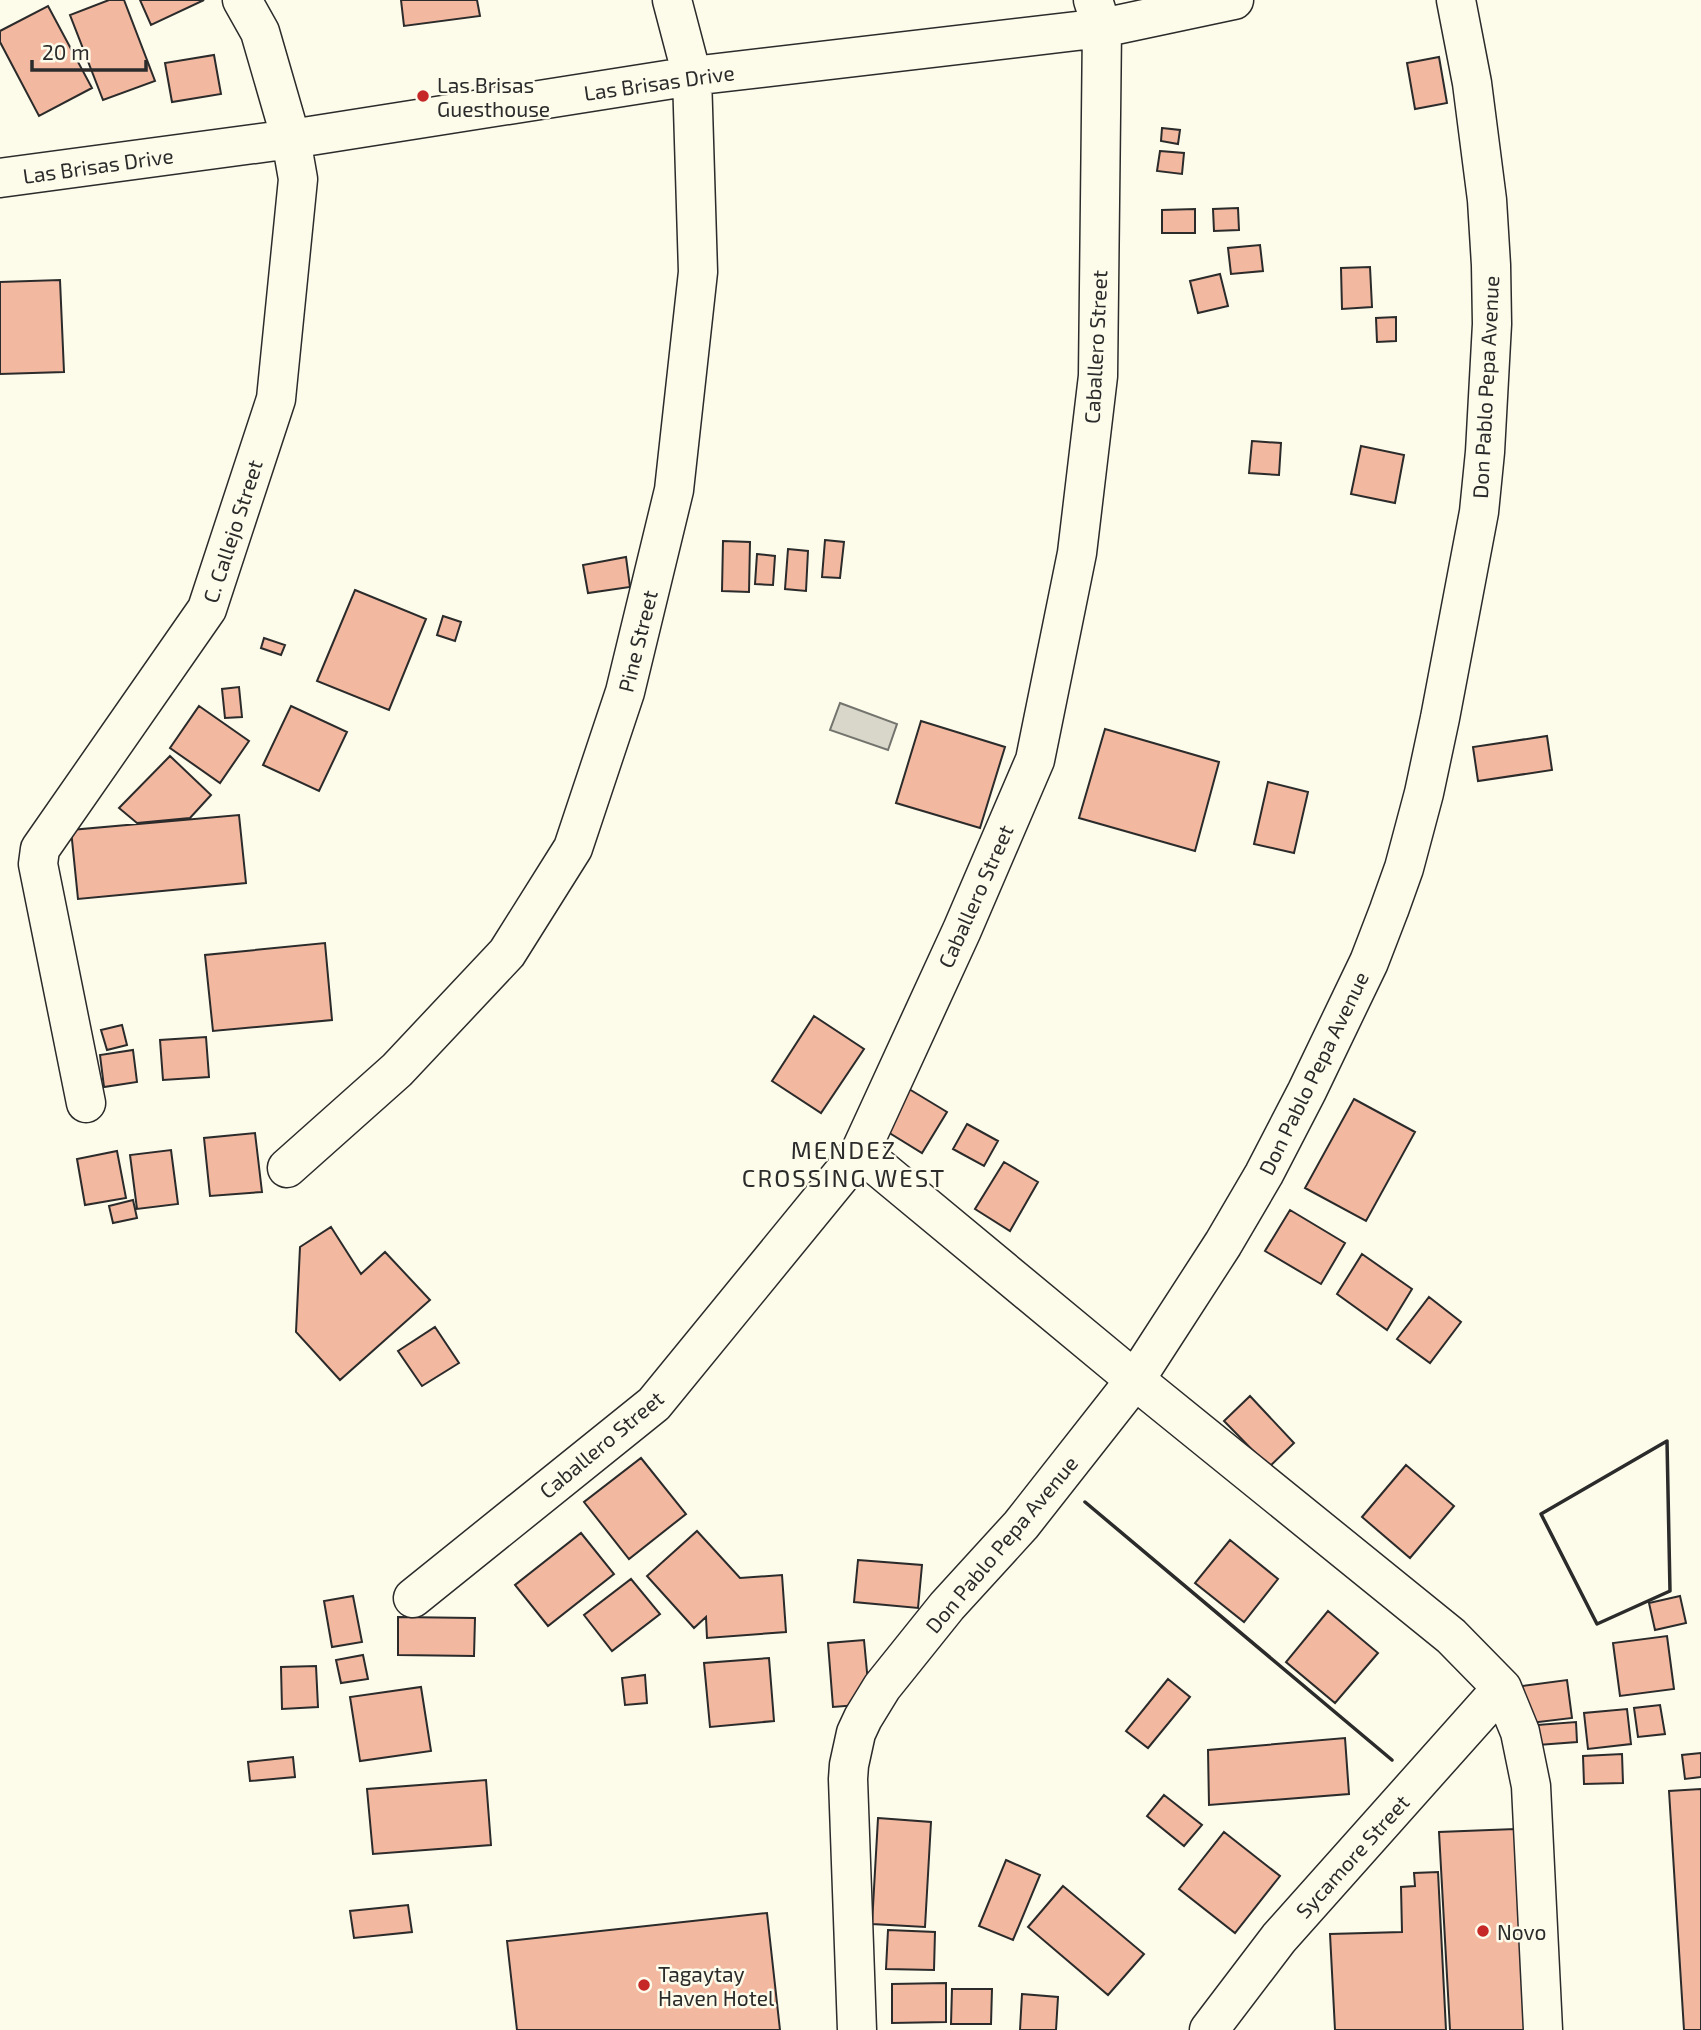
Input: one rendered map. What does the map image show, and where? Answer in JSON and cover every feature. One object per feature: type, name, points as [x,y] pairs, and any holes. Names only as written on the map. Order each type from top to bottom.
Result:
[{"type":"street","name":"C. Callejo Street","points":[[86,1103],[38,864],[40,849],[207,609],[276,399],[298,180],[291,139],[260,32],[242,0]]},
{"type":"street","name":"Pine Street","points":[[287,1168],[397,1070],[508,953],[573,848],[625,692],[674,491],[698,272],[692,76],[672,0]]},
{"type":"street","name":"Las Brisas Drive","points":[[0,178],[291,139],[1097,14],[1234,0]]},
{"type":"street","name":"Don Pablo Pepa Avenue","points":[[857,2030],[848,1803],[849,1765],[856,1733],[872,1702],[892,1673],[947,1606],[1021,1525],[1136,1380],[1223,1244],[1264,1174],[1307,1091],[1369,962],[1404,868],[1424,793],[1455,646],[1479,512],[1485,452],[1492,324],[1490,252],[1482,149],[1456,0]]},
{"type":"street","name":"Caballero Street","points":[[413,1598],[654,1404],[860,1152],[962,930],[1035,760],[1077,553],[1098,376],[1097,14]]},
{"type":"street","points":[[860,1152],[1451,1636],[1502,1688],[1520,1732],[1531,1786],[1543,2030]]},
{"type":"street","name":"Sycamore Street","points":[[1209,2030],[1279,1938],[1502,1688]]},
{"type":"shaded area","points":[[840,703],[897,724],[888,750],[830,730]]},
{"type":"building","points":[[109,0],[124,0],[155,81],[103,100],[70,15]]},
{"type":"building","points":[[140,0],[204,0],[151,25]]},
{"type":"building","points":[[401,0],[477,0],[480,16],[404,26]]},
{"type":"building","points":[[48,6],[92,88],[39,116],[0,42],[0,31]]},
{"type":"building","points":[[214,55],[221,94],[172,102],[165,63]]},
{"type":"building","points":[[1439,57],[1447,103],[1415,109],[1407,63]]},
{"type":"building","points":[[1162,128],[1180,130],[1178,144],[1161,141]]},
{"type":"building","points":[[1160,151],[1184,153],[1182,174],[1157,171]]},
{"type":"building","points":[[1238,208],[1239,230],[1214,231],[1213,209]]},
{"type":"building","points":[[1195,209],[1195,233],[1162,233],[1162,210]]},
{"type":"building","points":[[1260,245],[1263,271],[1231,274],[1228,248]]},
{"type":"building","points":[[1370,267],[1372,307],[1342,309],[1341,268]]},
{"type":"building","points":[[1220,274],[1228,306],[1198,313],[1190,281]]},
{"type":"building","points":[[60,280],[64,372],[0,374],[0,282]]},
{"type":"building","points":[[1396,317],[1396,341],[1377,342],[1376,318]]},
{"type":"building","points":[[1252,441],[1281,443],[1279,475],[1249,473]]},
{"type":"building","points":[[1361,446],[1404,455],[1395,503],[1351,494]]},
{"type":"building","points":[[825,540],[844,542],[840,578],[822,577]]},
{"type":"building","points":[[723,541],[750,542],[749,592],[722,591]]},
{"type":"building","points":[[788,549],[808,551],[806,591],[785,589]]},
{"type":"building","points":[[757,554],[775,556],[773,585],[755,584]]},
{"type":"building","points":[[626,557],[630,587],[588,593],[583,565]]},
{"type":"building","points":[[355,590],[426,619],[389,710],[317,681]]},
{"type":"building","points":[[443,616],[461,622],[455,641],[437,635]]},
{"type":"building","points":[[264,638],[285,645],[281,655],[261,648]]},
{"type":"building","points":[[239,687],[242,717],[225,718],[222,689]]},
{"type":"building","points":[[199,706],[249,741],[220,783],[170,748]]},
{"type":"building","points":[[291,706],[347,732],[319,791],[263,765]]},
{"type":"building","points":[[921,721],[1005,747],[980,828],[896,803]]},
{"type":"building","points":[[1105,729],[1219,762],[1195,851],[1079,818]]},
{"type":"building","points":[[1547,736],[1552,770],[1478,781],[1473,747]]},
{"type":"building","points":[[170,756],[211,795],[190,818],[137,823],[119,808]]},
{"type":"building","points":[[1268,782],[1308,792],[1294,853],[1254,844]]},
{"type":"building","points":[[239,815],[246,883],[78,899],[71,830]]},
{"type":"building","points":[[325,943],[332,1020],[213,1031],[205,955]]},
{"type":"building","points":[[814,1016],[864,1049],[821,1113],[772,1081]]},
{"type":"building","points":[[122,1025],[127,1045],[107,1050],[101,1030]]},
{"type":"building","points":[[206,1037],[209,1077],[163,1080],[160,1040]]},
{"type":"building","points":[[133,1050],[137,1082],[104,1087],[100,1055]]},
{"type":"building","points":[[909,1089],[947,1112],[922,1153],[883,1129]]},
{"type":"building","points":[[1354,1099],[1415,1132],[1366,1221],[1305,1188]]},
{"type":"building","points":[[967,1124],[998,1141],[984,1166],[953,1149]]},
{"type":"building","points":[[255,1133],[262,1192],[210,1196],[204,1138]]},
{"type":"building","points":[[171,1150],[178,1204],[137,1209],[130,1155]]},
{"type":"building","points":[[117,1151],[126,1198],[85,1205],[77,1159]]},
{"type":"building","points":[[1004,1162],[1038,1182],[1010,1231],[975,1209]]},
{"type":"building","points":[[133,1200],[137,1218],[113,1223],[109,1206]]},
{"type":"building","points":[[1290,1210],[1345,1243],[1321,1284],[1265,1251]]},
{"type":"building","points":[[331,1227],[361,1274],[385,1252],[430,1300],[340,1380],[296,1332],[300,1247]]},
{"type":"building","points":[[1362,1254],[1412,1289],[1387,1330],[1337,1294]]},
{"type":"building","points":[[1429,1297],[1461,1322],[1430,1363],[1397,1339]]},
{"type":"building","points":[[435,1327],[459,1363],[422,1386],[398,1351]]},
{"type":"building","points":[[1250,1396],[1294,1443],[1269,1467],[1224,1421]]},
{"type":"building","points":[[641,1458],[686,1514],[629,1559],[584,1502]]},
{"type":"building","points":[[1406,1465],[1454,1506],[1410,1558],[1362,1517]]},
{"type":"building","points":[[697,1531],[740,1578],[782,1575],[786,1632],[707,1638],[706,1617],[694,1628],[647,1576]]},
{"type":"building","points":[[581,1533],[614,1574],[548,1626],[515,1585]]},
{"type":"building","points":[[1230,1540],[1278,1579],[1244,1622],[1195,1583]]},
{"type":"building","points":[[858,1560],[922,1565],[918,1608],[854,1602]]},
{"type":"building","points":[[631,1579],[660,1614],[612,1651],[584,1615]]},
{"type":"building","points":[[353,1596],[362,1642],[332,1647],[324,1601]]},
{"type":"building","points":[[1680,1596],[1686,1623],[1655,1630],[1649,1603]]},
{"type":"building","points":[[1328,1611],[1378,1653],[1335,1703],[1286,1662]]},
{"type":"building","points":[[398,1617],[475,1618],[474,1656],[398,1655]]},
{"type":"building","points":[[1667,1636],[1674,1689],[1620,1696],[1613,1643]]},
{"type":"building","points":[[864,1640],[870,1704],[833,1707],[828,1643]]},
{"type":"building","points":[[363,1655],[368,1679],[341,1683],[336,1660]]},
{"type":"building","points":[[769,1658],[774,1721],[710,1727],[704,1663]]},
{"type":"building","points":[[316,1666],[318,1707],[282,1709],[281,1667]]},
{"type":"building","points":[[645,1675],[647,1703],[625,1705],[622,1678]]},
{"type":"building","points":[[1168,1679],[1190,1697],[1148,1748],[1126,1731]]},
{"type":"building","points":[[1567,1680],[1572,1718],[1513,1725],[1507,1688]]},
{"type":"building","points":[[421,1687],[431,1751],[360,1761],[350,1697]]},
{"type":"building","points":[[1660,1705],[1665,1734],[1638,1737],[1634,1708]]},
{"type":"building","points":[[1627,1709],[1631,1744],[1588,1749],[1584,1713]]},
{"type":"building","points":[[1576,1722],[1577,1742],[1525,1746],[1523,1726]]},
{"type":"building","points":[[1345,1738],[1349,1794],[1209,1805],[1208,1750]]},
{"type":"building","points":[[1701,1753],[1701,1777],[1685,1779],[1682,1755]]},
{"type":"building","points":[[1622,1754],[1623,1783],[1584,1784],[1583,1756]]},
{"type":"building","points":[[293,1757],[295,1777],[250,1781],[248,1762]]},
{"type":"building","points":[[486,1780],[491,1845],[373,1854],[367,1789]]},
{"type":"building","points":[[1701,1789],[1701,2030],[1684,2030],[1669,1791]]},
{"type":"building","points":[[1164,1795],[1202,1825],[1184,1846],[1147,1816]]},
{"type":"building","points":[[878,1818],[931,1822],[925,1927],[872,1924]]},
{"type":"building","name":"Novo","points":[[1515,1829],[1527,2030],[1450,2030],[1439,1832]]},
{"type":"building","points":[[1224,1832],[1280,1876],[1235,1933],[1179,1889]]},
{"type":"building","points":[[1006,1860],[1040,1875],[1013,1940],[979,1926]]},
{"type":"building","points":[[1438,1872],[1446,2030],[1335,2030],[1330,1934],[1402,1932],[1401,1887],[1415,1886],[1414,1873]]},
{"type":"building","points":[[1063,1886],[1144,1954],[1108,1995],[1028,1927]]},
{"type":"building","points":[[408,1905],[412,1932],[354,1938],[350,1911]]},
{"type":"building","name":"Tagaytay Haven Hotel","points":[[767,1913],[780,2030],[517,2030],[507,1941]]},
{"type":"building","points":[[888,1930],[935,1932],[934,1970],[886,1969]]},
{"type":"building","points":[[946,1983],[946,2022],[892,2023],[892,1984]]},
{"type":"building","points":[[952,1989],[992,1989],[991,2024],[951,2024]]},
{"type":"building","points":[[1022,1994],[1058,1997],[1056,2030],[1020,2030]]},
{"type":"wall","points":[[1667,1441],[1670,1591],[1597,1624],[1541,1514],[1667,1441]]},
{"type":"wall","points":[[1085,1502],[1392,1760]]},
{"type":"place","name":"Las Brisas Guesthouse","points":[[423,96]]},
{"type":"place","name":"Novo","points":[[1483,1931]]},
{"type":"place","name":"Tagaytay Haven Hotel","points":[[644,1985]]},
{"type":"district","name":"MENDEZ CROSSING WEST","points":[[844,1163]]}]
